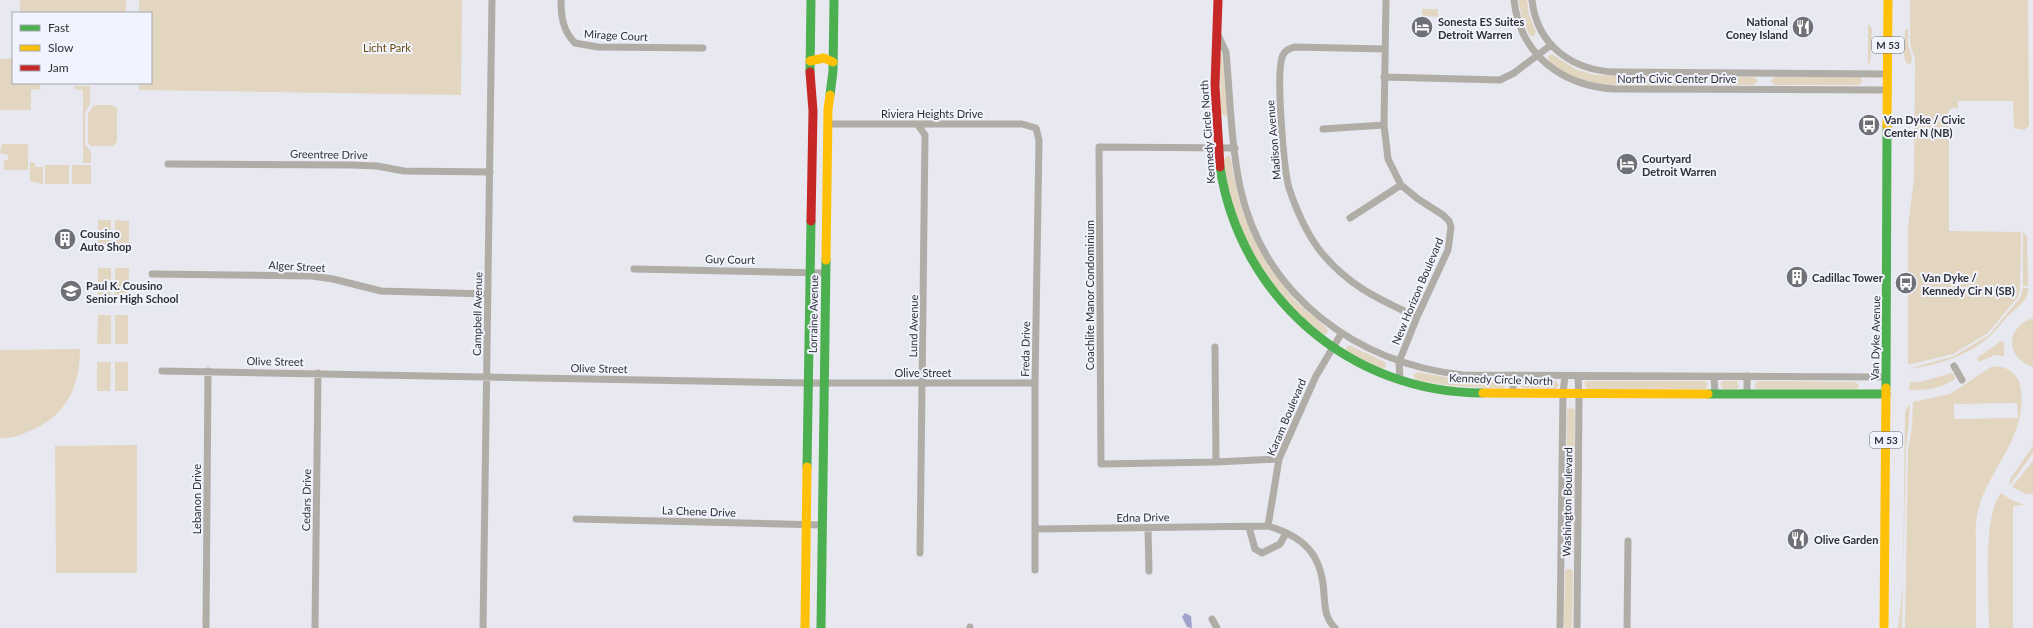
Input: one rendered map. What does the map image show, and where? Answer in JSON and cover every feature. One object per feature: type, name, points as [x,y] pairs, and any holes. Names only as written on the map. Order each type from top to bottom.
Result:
[{"type":"street","name":"Campbell Avenue","points":[[483,628],[492,0]]},
{"type":"street","name":"Mirage Court","points":[[561,0],[561,11],[565,32],[575,43],[598,47],[703,48]]},
{"type":"street","name":"Lorraine Avenue","points":[[805,628],[813,110],[810,61],[811,0]]},
{"type":"street","name":"Lorraine Avenue","points":[[821,628],[828,124],[833,62],[834,0]]},
{"type":"street","name":"Kennedy Circle North","points":[[1218,0],[1218,34],[1215,52],[1215,80],[1219,148],[1225,195],[1232,219],[1249,256],[1265,282],[1282,304],[1303,324],[1332,347],[1363,365],[1400,379],[1457,391],[1513,393],[1886,394]]},
{"type":"street","name":"New Horizon Boulevard","points":[[1386,0],[1384,125],[1388,159],[1401,185],[1418,199],[1443,215],[1449,221],[1451,227],[1448,250],[1417,317],[1399,362],[1400,379]]},
{"type":"street","name":"North Civic Center Drive","points":[[1514,0],[1521,28],[1538,55],[1564,76],[1588,87],[1887,90]]},
{"type":"street","name":"North Civic Center Drive","points":[[1532,0],[1539,27],[1551,45],[1574,63],[1593,70],[1605,72],[1888,74]]},
{"type":"street","name":"Van Dyke Avenue","points":[[1884,628],[1888,0]]},
{"type":"street","name":"Kennedy Circle North","points":[[1218,34],[1226,52],[1235,148],[1241,188],[1247,210],[1262,246],[1276,270],[1312,311],[1342,334],[1366,348],[1399,362],[1451,374],[1513,376],[1886,377]]},
{"type":"street","points":[[1384,77],[1500,80],[1514,73],[1551,45]]},
{"type":"street","name":"Madison Avenue","points":[[1385,49],[1295,47],[1286,51],[1282,56],[1280,74],[1285,167],[1289,188],[1301,220],[1318,248],[1339,272],[1369,295],[1417,317]]},
{"type":"street","points":[[810,61],[824,58],[833,62]]},
{"type":"street","name":"Riviera Heights Drive","points":[[828,124],[1022,124],[1036,128]]},
{"type":"street","name":"Lund Avenue","points":[[918,124],[925,135],[920,553]]},
{"type":"street","points":[[1323,129],[1384,125]]},
{"type":"street","name":"Freda Drive","points":[[1035,570],[1035,383],[1039,140],[1036,128]]},
{"type":"street","name":"Coachlite Manor Condominium","points":[[1235,148],[1099,147],[1101,464],[1216,462],[1279,459]]},
{"type":"street","name":"Greentree Drive","points":[[168,164],[352,165],[377,166],[404,171],[490,172]]},
{"type":"street","points":[[1350,218],[1401,185]]},
{"type":"street","name":"Guy Court","points":[[634,268],[826,273]]},
{"type":"street","name":"Alger Street","points":[[152,274],[312,276],[333,279],[381,291],[487,294]]},
{"type":"street","name":"Karam Boulevard","points":[[1268,526],[1279,459],[1304,399],[1332,347],[1342,334]]},
{"type":"street","points":[[1215,347],[1216,462]]},
{"type":"street","points":[[1954,366],[1962,380]]},
{"type":"street","name":"Olive Street","points":[[162,371],[808,383],[1035,383]]},
{"type":"street","name":"Lebanon Drive","points":[[206,628],[208,371]]},
{"type":"street","name":"Cedars Drive","points":[[315,628],[318,373]]},
{"type":"street","points":[[1513,376],[1513,393]]},
{"type":"street","name":"Washington Boulevard","points":[[1560,628],[1563,393],[1565,376]]},
{"type":"street","name":"Washington Boulevard","points":[[1577,628],[1580,393],[1578,376]]},
{"type":"street","points":[[1714,376],[1715,394]]},
{"type":"street","points":[[1747,376],[1747,393]]},
{"type":"street","name":"La Chene Drive","points":[[576,519],[822,525]]},
{"type":"street","points":[[1268,526],[1286,533],[1308,547],[1318,562],[1323,580],[1326,612],[1335,628]]},
{"type":"street","name":"Edna Drive","points":[[1036,529],[1268,526]]},
{"type":"street","points":[[1250,527],[1255,549],[1262,553],[1280,544],[1286,533]]},
{"type":"street","points":[[1148,528],[1149,571]]},
{"type":"street","points":[[1627,628],[1628,541]]},
{"type":"street","points":[[1212,620],[1217,628]]},
{"type":"green space","points":[[20,0],[126,0],[126,12],[20,12]]},
{"type":"green space","name":"Licht Park","points":[[139,0],[462,0],[461,95],[139,90],[139,84],[152,84],[152,12],[139,12]]},
{"type":"green space","points":[[1518,0],[1527,0],[1529,15],[1536,32],[1534,36],[1530,36],[1523,22]]},
{"type":"green space","points":[[1910,0],[2028,0],[2029,126],[2024,130],[2014,128],[2013,101],[1958,101],[1958,108],[1949,109],[1949,231],[2021,232],[2020,290],[2018,297],[1988,333],[1953,354],[1908,365],[1908,227],[1914,178],[1915,69],[1915,59],[1910,44]]},
{"type":"green space","points":[[1422,9],[1438,9],[1438,17],[1422,16]]},
{"type":"green space","points":[[1868,24],[1872,29],[1870,63],[1868,63]]},
{"type":"green space","points":[[1905,29],[1908,29],[1908,44],[1912,58],[1911,64],[1906,63],[1904,56]]},
{"type":"green space","points":[[1220,52],[1222,53],[1228,113],[1225,116],[1221,113]]},
{"type":"green space","points":[[1552,54],[1575,69],[1595,75],[1693,77],[1696,81],[1693,85],[1641,86],[1606,85],[1590,82],[1574,77],[1554,66],[1548,59],[1549,55]]},
{"type":"green space","points":[[12,58],[12,84],[39,84],[41,89],[31,90],[31,110],[0,110],[0,59]]},
{"type":"green space","points":[[1712,77],[1754,77],[1758,81],[1754,85],[1712,85],[1709,81]]},
{"type":"green space","points":[[1774,77],[1860,77],[1863,81],[1859,85],[1774,85],[1771,81]]},
{"type":"green space","points":[[74,86],[90,86],[90,104],[85,113],[85,144],[91,152],[91,163],[83,163],[83,90],[74,89]]},
{"type":"green space","points":[[94,105],[112,105],[117,108],[117,141],[114,146],[91,146],[88,143],[88,114]]},
{"type":"green space","points":[[2,144],[28,144],[28,170],[4,170],[4,160],[8,160],[8,155],[0,153]]},
{"type":"green space","points":[[1228,155],[1231,159],[1238,197],[1244,216],[1260,251],[1281,284],[1302,307],[1328,330],[1326,335],[1312,327],[1285,299],[1271,281],[1248,244],[1232,203],[1227,181],[1224,159]]},
{"type":"green space","points":[[30,162],[35,163],[35,167],[43,167],[43,184],[30,181]]},
{"type":"green space","points":[[45,165],[69,165],[69,184],[45,184]]},
{"type":"green space","points":[[72,165],[91,165],[91,184],[72,184]]},
{"type":"green space","points":[[98,220],[111,220],[111,250],[98,250]]},
{"type":"green space","points":[[115,220],[129,221],[129,250],[115,249]]},
{"type":"green space","points":[[2023,232],[2027,237],[2028,286],[2023,286]]},
{"type":"green space","points":[[98,268],[111,268],[111,297],[98,297]]},
{"type":"green space","points":[[115,268],[129,268],[128,297],[115,297]]},
{"type":"green space","points":[[2023,288],[2028,288],[2028,293],[2024,301],[2007,317],[1991,336],[1980,344],[1961,355],[1940,363],[1908,369],[1954,356],[1989,335],[2020,298]]},
{"type":"green space","points":[[98,315],[111,315],[111,344],[97,344]]},
{"type":"green space","points":[[115,315],[128,315],[128,344],[115,344]]},
{"type":"green space","points":[[2033,318],[2033,367],[2024,363],[2017,357],[2013,350],[2012,342],[2013,335],[2017,328],[2024,322]]},
{"type":"green space","points":[[2001,341],[2004,342],[2004,356],[1995,355],[1979,362],[1977,358]]},
{"type":"green space","points":[[1349,345],[1385,362],[1386,367],[1382,369],[1347,352],[1346,348]]},
{"type":"green space","points":[[80,349],[77,376],[73,389],[68,400],[60,410],[51,419],[40,426],[17,436],[0,438],[0,350]]},
{"type":"green space","points":[[97,362],[111,362],[110,391],[97,391]]},
{"type":"green space","points":[[115,362],[128,362],[128,391],[115,391]]},
{"type":"green space","points":[[1991,367],[2007,369],[2017,377],[2019,381],[2022,400],[2020,418],[2007,451],[1989,482],[1977,515],[1976,628],[1905,628],[1908,450],[1912,427],[1913,402],[1950,394]],"holes":[[[2017,403],[2018,418],[1954,419],[1954,404]]]},
{"type":"green space","points":[[1417,372],[1463,380],[1504,380],[1507,384],[1504,388],[1438,384],[1416,380],[1413,375]]},
{"type":"green space","points":[[1952,373],[1954,374],[1955,379],[1939,387],[1909,390],[1910,382],[1920,382]]},
{"type":"green space","points":[[1524,381],[1556,381],[1559,385],[1556,389],[1523,388],[1521,386]]},
{"type":"green space","points":[[1587,381],[1705,381],[1708,385],[1705,389],[1587,389],[1584,383]]},
{"type":"green space","points":[[1723,381],[1737,381],[1739,387],[1736,389],[1723,389],[1720,384]]},
{"type":"green space","points":[[1757,381],[1856,382],[1859,386],[1857,389],[1757,389],[1754,386]]},
{"type":"green space","points":[[1909,404],[1910,408],[1906,450],[1903,582],[1905,412]]},
{"type":"green space","points":[[1571,407],[1575,410],[1574,498],[1570,502],[1566,498],[1567,410]]},
{"type":"green space","points":[[137,445],[137,573],[56,573],[55,446]]},
{"type":"green space","points":[[2033,446],[2033,453],[2010,485],[2010,479]]},
{"type":"green space","points":[[2033,461],[2033,494],[2026,494],[2012,487]]},
{"type":"green space","points":[[2001,493],[2024,505],[2013,506],[2013,628],[1989,628],[1989,537],[1991,519],[1995,504]]},
{"type":"green space","points":[[1570,511],[1574,515],[1573,554],[1569,558],[1565,554],[1566,515]]},
{"type":"green space","points":[[1567,569],[1571,569],[1573,572],[1571,628],[1566,628],[1564,625],[1565,572]]},
{"type":"green space","points":[[1903,585],[1902,628],[1898,628]]},
{"type":"water","points":[[1185,613],[1191,616],[1192,628],[1187,627],[1182,617]]},
{"type":"traffic: fast","points":[[810,72],[811,0]]},
{"type":"traffic: fast","points":[[830,95],[833,71],[834,0]]},
{"type":"traffic: fast","points":[[1886,388],[1887,126]]},
{"type":"traffic: fast","points":[[1220,167],[1232,214],[1251,258],[1277,296],[1310,329],[1347,356],[1389,376],[1435,389],[1483,393]]},
{"type":"traffic: fast","points":[[807,467],[811,221]]},
{"type":"traffic: fast","points":[[821,628],[826,260]]},
{"type":"traffic: fast","points":[[1708,394],[1886,394]]},
{"type":"traffic: slow","points":[[1887,126],[1888,0]]},
{"type":"traffic: slow","points":[[810,61],[824,58],[833,62]]},
{"type":"traffic: slow","points":[[826,260],[828,109],[830,95]]},
{"type":"traffic: slow","points":[[1884,628],[1886,388]]},
{"type":"traffic: slow","points":[[1483,393],[1708,394]]},
{"type":"traffic: slow","points":[[805,628],[807,467]]},
{"type":"traffic: jam","points":[[1218,0],[1215,86],[1220,167]]},
{"type":"traffic: jam","points":[[810,72],[813,111],[811,221]]},
{"type":"place","name":"Sonesta ES Suites Detroit Warren","points":[[1422,27]]},
{"type":"place","name":"National Coney Island","points":[[1803,27]]},
{"type":"place","name":"Van Dyke / Civic Center N (NB)","points":[[1869,125]]},
{"type":"place","name":"Courtyard Detroit Warren","points":[[1627,164]]},
{"type":"place","name":"Cousino Auto Shop","points":[[65,239]]},
{"type":"place","name":"Cadillac Tower","points":[[1797,277]]},
{"type":"place","name":"Van Dyke / Kennedy Cir N (SB)","points":[[1906,283]]},
{"type":"place","name":"Paul K. Cousino Senior High School","points":[[71,291]]},
{"type":"place","name":"Olive Garden","points":[[1798,539]]}]
